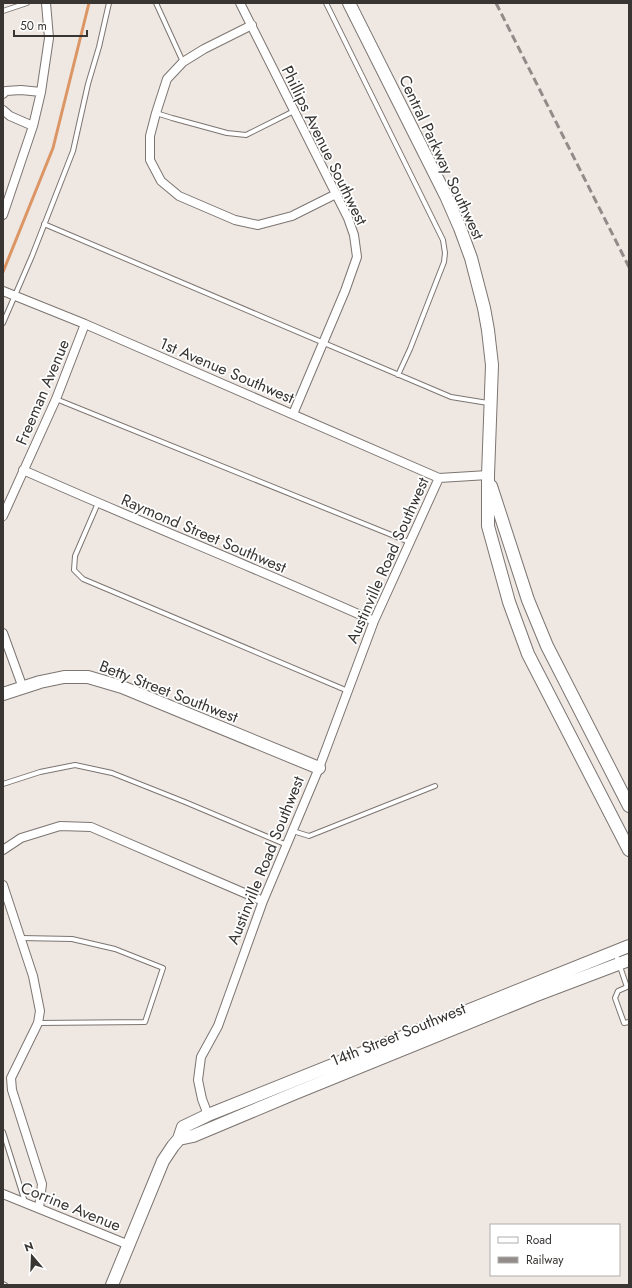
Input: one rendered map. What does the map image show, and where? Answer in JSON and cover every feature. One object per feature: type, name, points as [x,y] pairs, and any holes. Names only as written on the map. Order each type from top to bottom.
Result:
[{"type":"street","points":[[4,212],[33,126],[41,92],[49,38],[46,3]]},
{"type":"street","name":"Phillips Avenue Southwest","points":[[240,3],[348,218],[354,235],[356,257],[345,291],[293,414]]},
{"type":"street","name":"Central Parkway Southwest","points":[[349,3],[446,196],[471,258],[488,330],[492,365],[488,475],[488,526],[498,565],[528,654],[629,850]]},
{"type":"street","points":[[252,25],[204,49],[183,62],[167,79],[150,136],[150,160],[161,181],[179,196],[235,220],[258,225],[292,216],[336,194]]},
{"type":"street","points":[[3,94],[6,91],[21,90],[41,92]]},
{"type":"street","points":[[3,110],[10,116],[33,126]]},
{"type":"street","name":"1st Avenue Southwest","points":[[3,291],[85,324],[439,478]]},
{"type":"street","name":"Freeman Avenue","points":[[3,516],[56,399],[85,324]]},
{"type":"street","name":"Raymond Street Southwest","points":[[23,470],[306,590],[374,621]]},
{"type":"street","name":"Central Parkway Southwest","points":[[488,475],[528,600],[547,646],[629,806]]},
{"type":"street","name":"Austinville Road Southwest","points":[[208,1115],[202,1099],[198,1080],[201,1057],[218,1026],[263,901],[319,768],[374,621],[439,478],[488,475]]},
{"type":"street","points":[[3,633],[23,688]]},
{"type":"street","name":"Betty Street Southwest","points":[[3,694],[64,677],[88,677],[122,687],[319,768]]},
{"type":"street","points":[[3,850],[21,838],[60,826],[91,827],[263,901]]},
{"type":"street","points":[[3,885],[33,976],[40,1012],[38,1023],[10,1078],[12,1090],[42,1184],[39,1208]]},
{"type":"street","name":"14th Street Southwest","points":[[179,1139],[193,1136],[621,958],[629,946]]},
{"type":"street","name":"14th Street Southwest","points":[[208,1115],[621,958]]},
{"type":"street","points":[[112,1285],[163,1162],[179,1139],[183,1127],[208,1115]]},
{"type":"street","name":"Corrine Avenue","points":[[3,1194],[129,1245]]},
{"type":"lane","points":[[3,11],[27,3]]},
{"type":"lane","points":[[3,323],[73,151],[88,84],[109,3]]},
{"type":"lane","points":[[156,3],[183,62]]},
{"type":"lane","points":[[326,3],[443,240],[445,253],[444,262],[410,349],[398,375]]},
{"type":"lane","points":[[156,113],[227,133],[246,135],[294,111]]},
{"type":"lane","points":[[44,224],[451,397],[491,403]]},
{"type":"lane","points":[[56,399],[409,542]]},
{"type":"lane","points":[[98,503],[75,556],[74,570],[83,579],[348,691]]},
{"type":"lane","points":[[3,784],[40,772],[75,765],[112,773],[287,845]]},
{"type":"lane","points":[[293,831],[309,836],[435,786]]},
{"type":"lane","points":[[21,938],[72,939],[115,949],[163,968],[145,1022],[38,1023]]},
{"type":"lane","points":[[621,958],[629,992]]},
{"type":"lane","points":[[628,986],[618,991],[615,998],[624,1023],[629,1022]]},
{"type":"lane","points":[[3,1132],[25,1203]]},
{"type":"waterway","points":[[3,272],[53,148],[89,3]]},
{"type":"railway","points":[[496,3],[629,267]]}]
